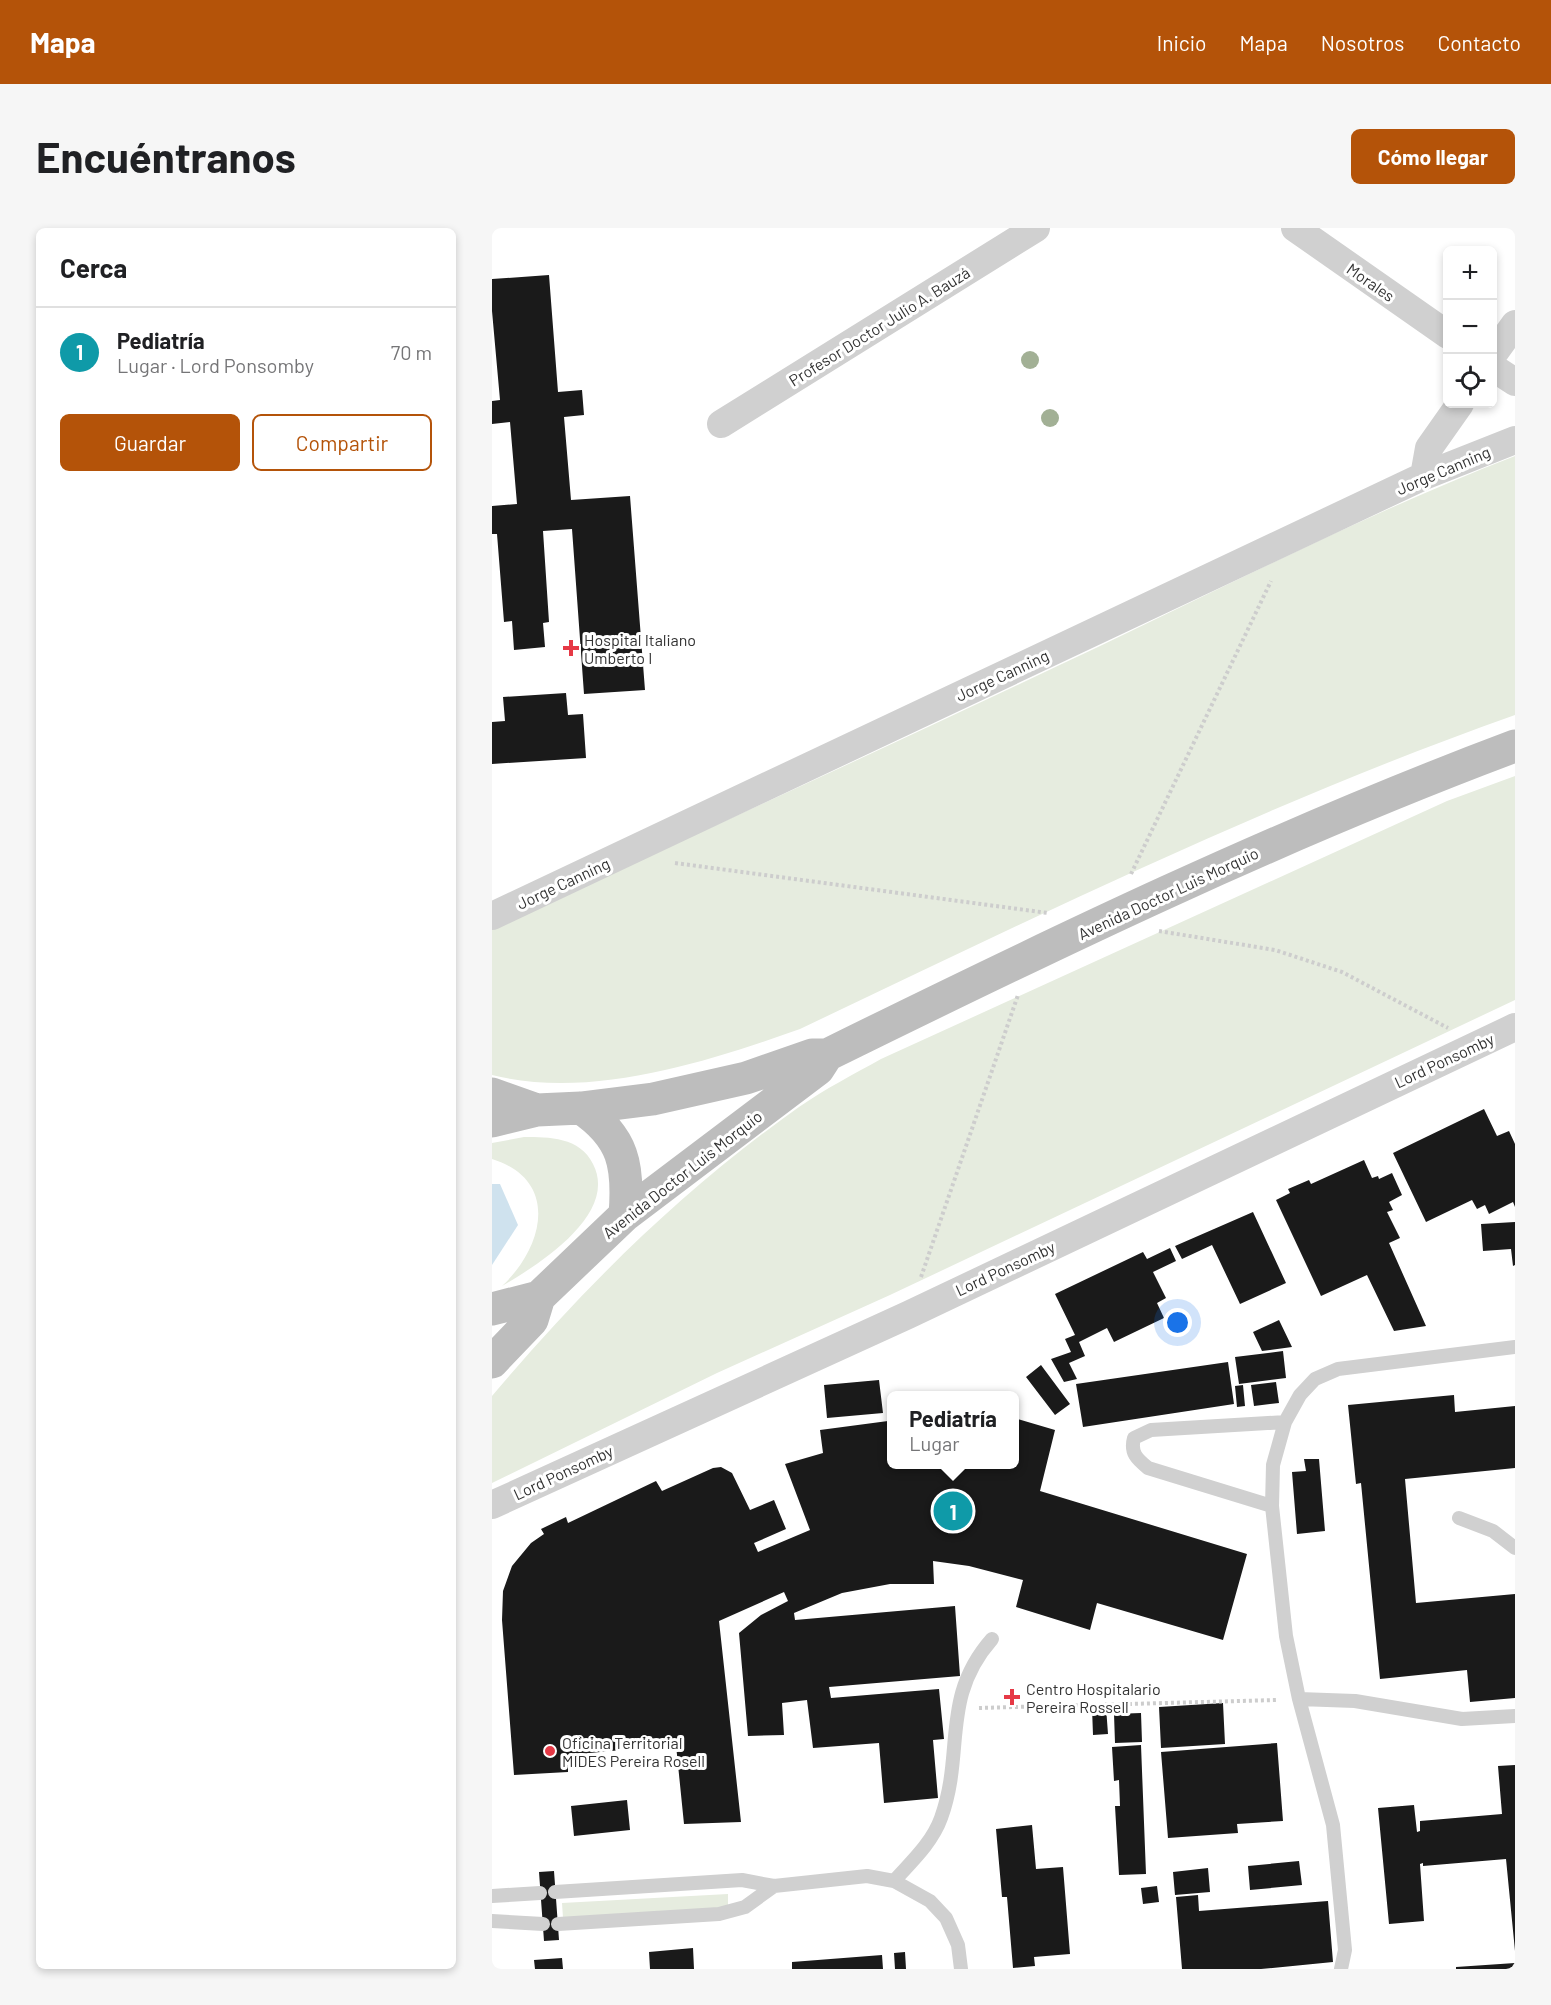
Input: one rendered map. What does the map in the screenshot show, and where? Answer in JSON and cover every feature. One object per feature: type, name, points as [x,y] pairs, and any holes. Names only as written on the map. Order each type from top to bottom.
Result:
[{"type":"street","name":"Profesor Doctor Julio A. Bauzá","points":[[721,424],[1036,228]]},
{"type":"street","name":"Morales","points":[[1295,228],[1443,332]]},
{"type":"street","points":[[1493,354],[1515,324]]},
{"type":"street","points":[[1497,370],[1515,382]]},
{"type":"street","points":[[1424,476],[1429,448],[1457,408]]},
{"type":"street","name":"Jorge Canning","points":[[492,916],[1424,476],[1515,440]]},
{"type":"street","name":"Avenida Doctor Luis Morquio","points":[[492,1121],[537,1110],[581,1108],[653,1099],[746,1078],[812,1055],[827,1055],[1032,955],[1282,841],[1515,746]]},
{"type":"street","name":"Lord Ponsomby","points":[[492,1505],[908,1315],[1512,1033]]},
{"type":"street","name":"Avenida Doctor Luis Morquio","points":[[492,1309],[539,1297],[625,1215],[818,1069],[827,1055]]},
{"type":"street","name":"Avenida Doctor Luis Morquio","points":[[492,1094],[537,1110]]},
{"type":"street","points":[[581,1108],[611,1132],[619,1150],[626,1177],[625,1215]]},
{"type":"street","name":"Avenida Doctor Luis Morquio","points":[[492,1362],[532,1320],[539,1297]]},
{"type":"lane","points":[[1341,1969],[1345,1950],[1333,1825],[1299,1699],[1286,1636],[1272,1506],[1273,1465],[1284,1422],[1300,1395],[1315,1379],[1338,1369],[1515,1347]]},
{"type":"lane","points":[[1272,1506],[1148,1468],[1135,1458],[1131,1447],[1134,1438],[1151,1431],[1284,1422]]},
{"type":"lane","points":[[1459,1518],[1493,1531],[1515,1548]]},
{"type":"lane","points":[[894,1881],[931,1839],[941,1818],[951,1772],[957,1709],[962,1686],[976,1656],[992,1639]]},
{"type":"lane","points":[[1299,1699],[1355,1701],[1462,1719],[1515,1716]]},
{"type":"lane","points":[[555,1892],[742,1880],[774,1886],[867,1876],[894,1881],[930,1901],[946,1918],[958,1945],[961,1969]]},
{"type":"lane","points":[[558,1923],[719,1914],[745,1907],[774,1886]]},
{"type":"lane","points":[[492,1896],[540,1893]]},
{"type":"lane","points":[[492,1921],[543,1924]]},
{"type":"path","points":[[1129,878],[1291,539]]},
{"type":"path","points":[[908,1315],[1032,955]]},
{"type":"path","points":[[957,1709],[1299,1699]]},
{"type":"shaded area","points":[[1515,456],[1515,715],[1423,749],[1243,823],[1065,903],[800,1029],[688,1065],[608,1080],[568,1083],[530,1082],[492,1075],[492,925],[872,753],[1357,523]]},
{"type":"shaded area","points":[[1515,776],[1515,1000],[890,1295],[717,1373],[492,1483],[492,1396],[562,1317],[636,1242],[715,1172],[799,1107],[881,1059],[1447,801]]},
{"type":"shaded area","points":[[524,1137],[553,1138],[580,1148],[593,1164],[598,1183],[595,1201],[585,1219],[571,1236],[535,1265],[502,1286],[528,1253],[535,1234],[538,1216],[536,1198],[528,1182],[514,1169],[492,1159],[492,1143]]},
{"type":"shaded area","points":[[728,1894],[728,1909],[563,1918],[562,1903]]},
{"type":"water","points":[[492,1184],[500,1184],[518,1225],[492,1265]]},
{"type":"building","points":[[549,275],[558,392],[582,390],[584,415],[564,417],[571,500],[630,496],[645,690],[584,694],[572,529],[543,531],[549,622],[543,623],[545,647],[514,650],[512,621],[504,622],[497,534],[492,534],[492,506],[517,504],[510,422],[492,424],[492,401],[500,400],[492,311],[492,279]]},
{"type":"building","points":[[566,693],[568,715],[583,714],[586,758],[492,764],[492,722],[505,721],[503,697]]},
{"type":"building","points":[[1484,1109],[1497,1136],[1509,1131],[1515,1144],[1515,1207],[1513,1202],[1489,1214],[1485,1205],[1477,1209],[1472,1200],[1426,1222],[1393,1153]]},
{"type":"building","points":[[1364,1160],[1372,1178],[1378,1176],[1379,1179],[1392,1173],[1402,1195],[1389,1202],[1393,1210],[1387,1212],[1400,1238],[1389,1243],[1426,1326],[1394,1331],[1367,1275],[1321,1296],[1276,1200],[1290,1193],[1288,1189],[1309,1180],[1311,1184]]},
{"type":"building","points":[[1253,1212],[1286,1283],[1240,1304],[1212,1245],[1182,1259],[1175,1246]]},
{"type":"building","points":[[1515,1222],[1515,1265],[1513,1266],[1511,1249],[1483,1251],[1481,1224]]},
{"type":"building","points":[[1170,1248],[1176,1261],[1153,1272],[1166,1298],[1157,1303],[1164,1318],[1114,1342],[1107,1328],[1079,1342],[1085,1356],[1069,1363],[1077,1379],[1064,1382],[1051,1359],[1071,1352],[1065,1339],[1075,1335],[1055,1294],[1143,1252],[1147,1259]]},
{"type":"building","points":[[1279,1320],[1292,1347],[1262,1351],[1253,1332]]},
{"type":"building","points":[[1283,1351],[1286,1378],[1239,1384],[1235,1357]]},
{"type":"building","points":[[1228,1362],[1234,1404],[1083,1427],[1076,1384]]},
{"type":"building","points":[[1041,1365],[1070,1404],[1055,1415],[1026,1377]]},
{"type":"building","points":[[879,1380],[883,1413],[827,1418],[824,1385]]},
{"type":"building","points":[[1276,1382],[1279,1403],[1254,1406],[1251,1385]]},
{"type":"building","points":[[1243,1385],[1245,1406],[1237,1407],[1235,1386]]},
{"type":"building","points":[[1454,1395],[1455,1412],[1515,1406],[1515,1468],[1405,1479],[1416,1603],[1515,1594],[1515,1698],[1470,1702],[1467,1670],[1380,1679],[1361,1483],[1356,1484],[1348,1405]]},
{"type":"building","points":[[1019,1419],[1055,1430],[1040,1491],[1247,1554],[1223,1640],[1097,1603],[1090,1630],[1016,1607],[1023,1580],[969,1566],[933,1561],[934,1584],[890,1584],[842,1593],[794,1613],[795,1620],[955,1606],[960,1676],[829,1687],[831,1698],[939,1689],[944,1739],[933,1740],[938,1798],[884,1803],[879,1743],[813,1748],[807,1700],[782,1703],[784,1735],[748,1736],[739,1633],[761,1615],[788,1601],[784,1592],[719,1621],[741,1822],[684,1824],[676,1745],[568,1755],[568,1772],[514,1775],[502,1620],[503,1591],[512,1566],[531,1543],[544,1534],[541,1529],[566,1517],[568,1523],[656,1481],[662,1491],[713,1468],[721,1467],[732,1473],[750,1510],[774,1500],[786,1529],[754,1543],[758,1552],[810,1530],[785,1464],[823,1453],[820,1430],[887,1421],[887,1469],[1019,1469]]},
{"type":"building","points":[[1304,1459],[1319,1459],[1325,1531],[1297,1534],[1292,1472],[1306,1471]]},
{"type":"building","points":[[1223,1703],[1225,1744],[1161,1748],[1159,1707]]},
{"type":"building","points":[[1106,1707],[1108,1734],[1093,1735],[1092,1708]]},
{"type":"building","points":[[1141,1713],[1142,1742],[1115,1743],[1114,1714]]},
{"type":"building","points":[[1277,1743],[1283,1821],[1237,1824],[1238,1833],[1168,1838],[1161,1752]]},
{"type":"building","points":[[1141,1745],[1146,1874],[1119,1875],[1115,1806],[1120,1806],[1119,1780],[1114,1781],[1112,1747]]},
{"type":"building","points":[[1515,1765],[1515,1951],[1506,1859],[1423,1866],[1423,1863],[1420,1864],[1424,1921],[1389,1924],[1378,1808],[1414,1805],[1417,1832],[1420,1831],[1420,1821],[1502,1814],[1498,1766]]},
{"type":"building","points":[[627,1800],[630,1830],[574,1836],[571,1806]]},
{"type":"building","points":[[1032,1825],[1036,1869],[1063,1867],[1070,1954],[1034,1957],[1035,1966],[1013,1968],[1007,1897],[1002,1897],[996,1829]]},
{"type":"building","points":[[1299,1861],[1302,1885],[1250,1890],[1248,1866]]},
{"type":"building","points":[[1208,1868],[1210,1892],[1175,1895],[1173,1872]]},
{"type":"building","points":[[554,1871],[559,1940],[544,1941],[539,1872]]},
{"type":"building","points":[[1157,1886],[1159,1902],[1143,1904],[1141,1888]]},
{"type":"building","points":[[1198,1895],[1199,1911],[1328,1901],[1333,1962],[1261,1969],[1182,1969],[1176,1897]]},
{"type":"building","points":[[693,1948],[694,1969],[650,1969],[649,1952]]},
{"type":"building","points":[[905,1952],[906,1969],[895,1969],[894,1953]]},
{"type":"building","points":[[882,1955],[883,1969],[792,1969],[792,1962]]},
{"type":"building","points":[[562,1958],[563,1969],[535,1969],[534,1960]]},
{"type":"building","points":[[1515,1963],[1515,1969],[1456,1969],[1456,1967]]},
{"type":"place","name":"Hospital Italiano Umberto I","points":[[571,648]]},
{"type":"place","name":"Pediatría","points":[[953,1511]]},
{"type":"place","name":"Centro Hospitalario Pereira Rossell","points":[[1012,1697]]},
{"type":"place","name":"Oficina Territorial MIDES Pereira Rosell","points":[[550,1751]]}]
